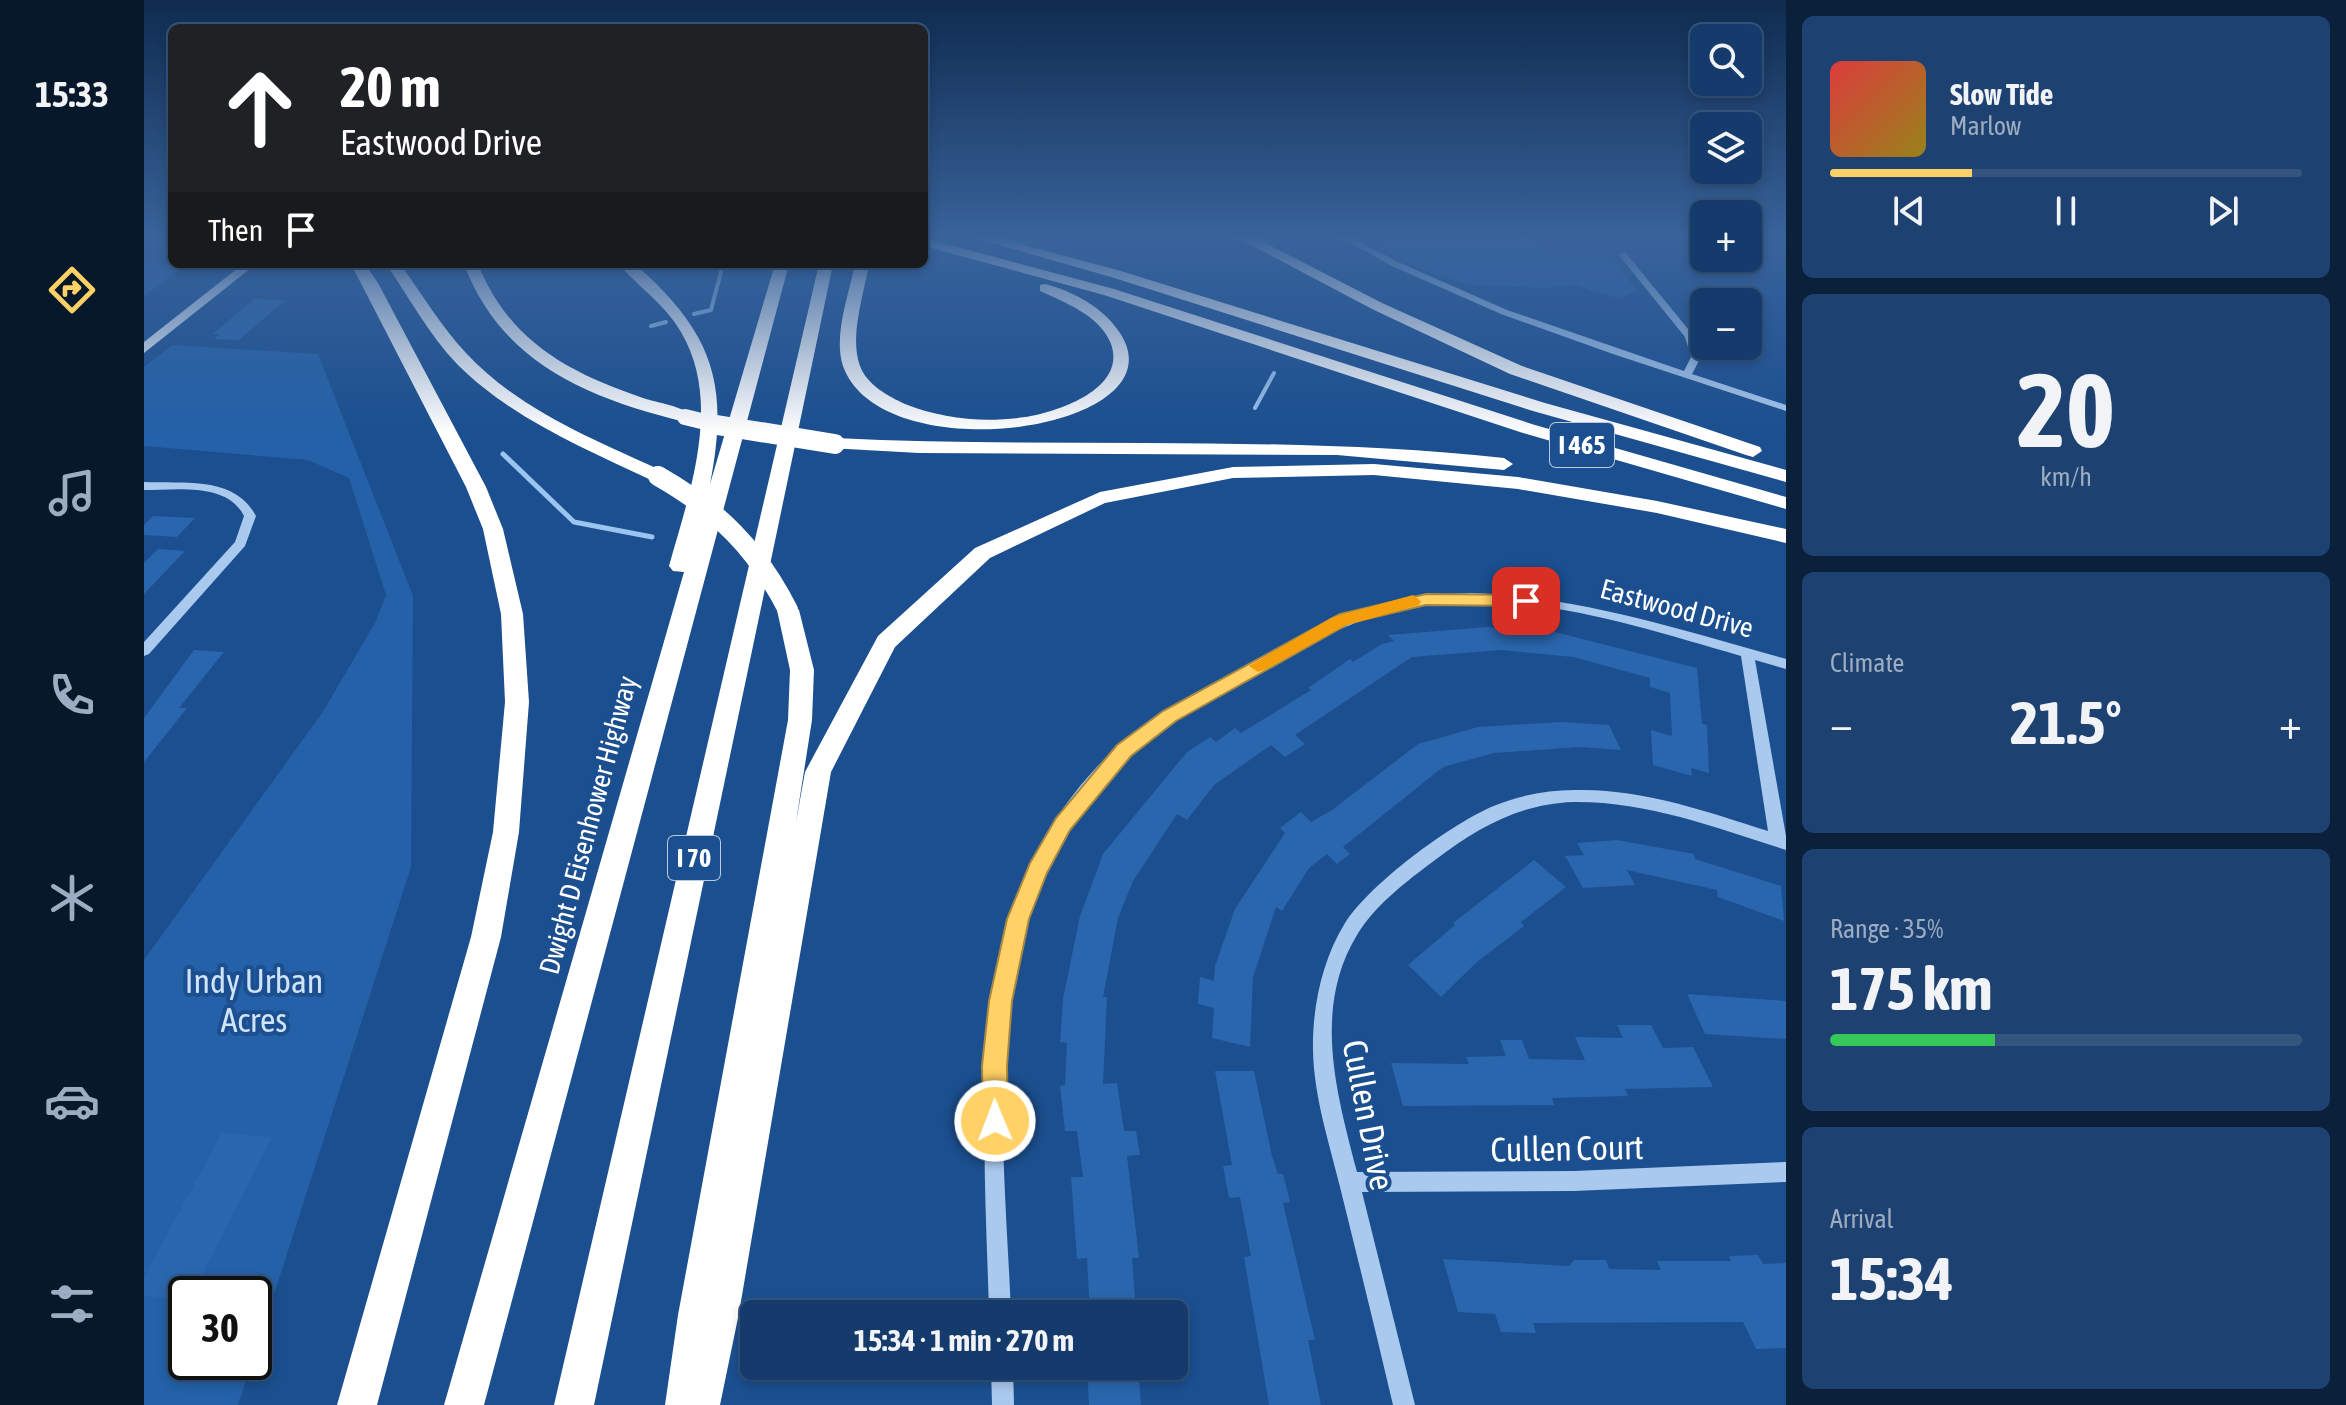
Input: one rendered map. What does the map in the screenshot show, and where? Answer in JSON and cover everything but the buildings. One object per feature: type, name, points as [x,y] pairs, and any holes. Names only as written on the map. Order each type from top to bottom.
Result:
[{"type":"highway","points":[[357,1405],[486,937],[506,832],[517,702],[512,614],[489,518],[380,302]]},
{"type":"highway","points":[[420,302],[455,350],[497,389],[543,420],[708,504],[735,527],[758,554],[788,610],[802,670],[798,740],[697,1315],[685,1405]]},
{"type":"highway","points":[[488,302],[493,313],[532,351],[581,380],[685,417],[749,432],[835,444],[912,448],[1343,449],[1411,453],[1572,475],[1786,526]]},
{"type":"highway","points":[[646,742],[668,614],[707,454],[711,412],[707,377],[696,345],[668,302]]},
{"type":"highway","name":"Dwight D Eisenhower Highway","points":[[464,1405],[646,742],[771,302]]},
{"type":"highway","name":"I 70","points":[[574,1405],[818,302]]},
{"type":"highway","points":[[857,302],[850,361],[865,384],[884,400],[936,419],[1004,423],[1032,420],[1071,409],[1111,382],[1122,356],[1120,341],[1113,328],[1094,311],[1074,302]]},
{"type":"highway","name":"I 465","points":[[1138,302],[1529,429],[1786,503]]},
{"type":"highway","name":"I 465","points":[[1204,302],[1552,411],[1786,476]]},
{"type":"highway","points":[[1374,302],[1516,370],[1670,426],[1786,460]]},
{"type":"highway","points":[[700,1405],[720,1313],[805,829],[818,772],[836,722],[873,656],[898,624],[950,576],[980,552],[1023,527],[1086,501],[1156,482],[1248,473],[1377,471],[1502,479],[1618,497],[1786,536]]},
{"type":"main road","points":[[144,349],[203,302]]},
{"type":"street","points":[[1482,302],[1786,408]]},
{"type":"street","points":[[1661,302],[1690,337],[1696,357],[1687,375]]},
{"type":"street","points":[[144,486],[220,491],[238,497],[248,508],[249,526],[241,543],[144,651]]},
{"type":"street","name":"Eastwood Drive","points":[[1000,1300],[995,1081],[999,1013],[1009,951],[1029,888],[1063,824],[1098,778],[1133,742],[1159,723],[1328,626],[1361,613],[1409,602],[1497,598],[1574,609],[1786,664]]},
{"type":"street","points":[[1747,653],[1782,842]]},
{"type":"street","name":"Cullen Drive","points":[[1404,1405],[1324,1075],[1323,1021],[1334,965],[1357,920],[1384,892],[1481,821],[1523,803],[1553,798],[1607,797],[1654,804],[1782,842]]},
{"type":"street","name":"Cullen Court","points":[[1350,1182],[1574,1181],[1786,1172]]},
{"type":"street","points":[[1002,1380],[1003,1405]]},
{"type":"green space","name":"Indy Urban Acres","points":[[172,345],[318,354],[413,596],[411,867],[272,1301],[272,1276],[168,1276],[168,1380],[246,1380],[238,1405],[144,1405],[144,960],[322,713],[375,623],[386,595],[349,478],[308,460],[144,446],[144,367]]},
{"type":"waterway","points":[[694,314],[711,310],[713,302]]},
{"type":"waterway","points":[[651,326],[666,322]]},
{"type":"waterway","points":[[1255,408],[1274,373]]},
{"type":"waterway","points":[[503,454],[574,522],[652,537]]},
{"type":"slow traffic","points":[[1258,666],[1339,621],[1376,608],[1413,601]]},
{"type":"route","points":[[995,1121],[1000,1001],[1018,919],[1051,842],[1092,785],[1124,750],[1170,716],[1346,618],[1376,608],[1426,599],[1469,597],[1526,601]]}]
